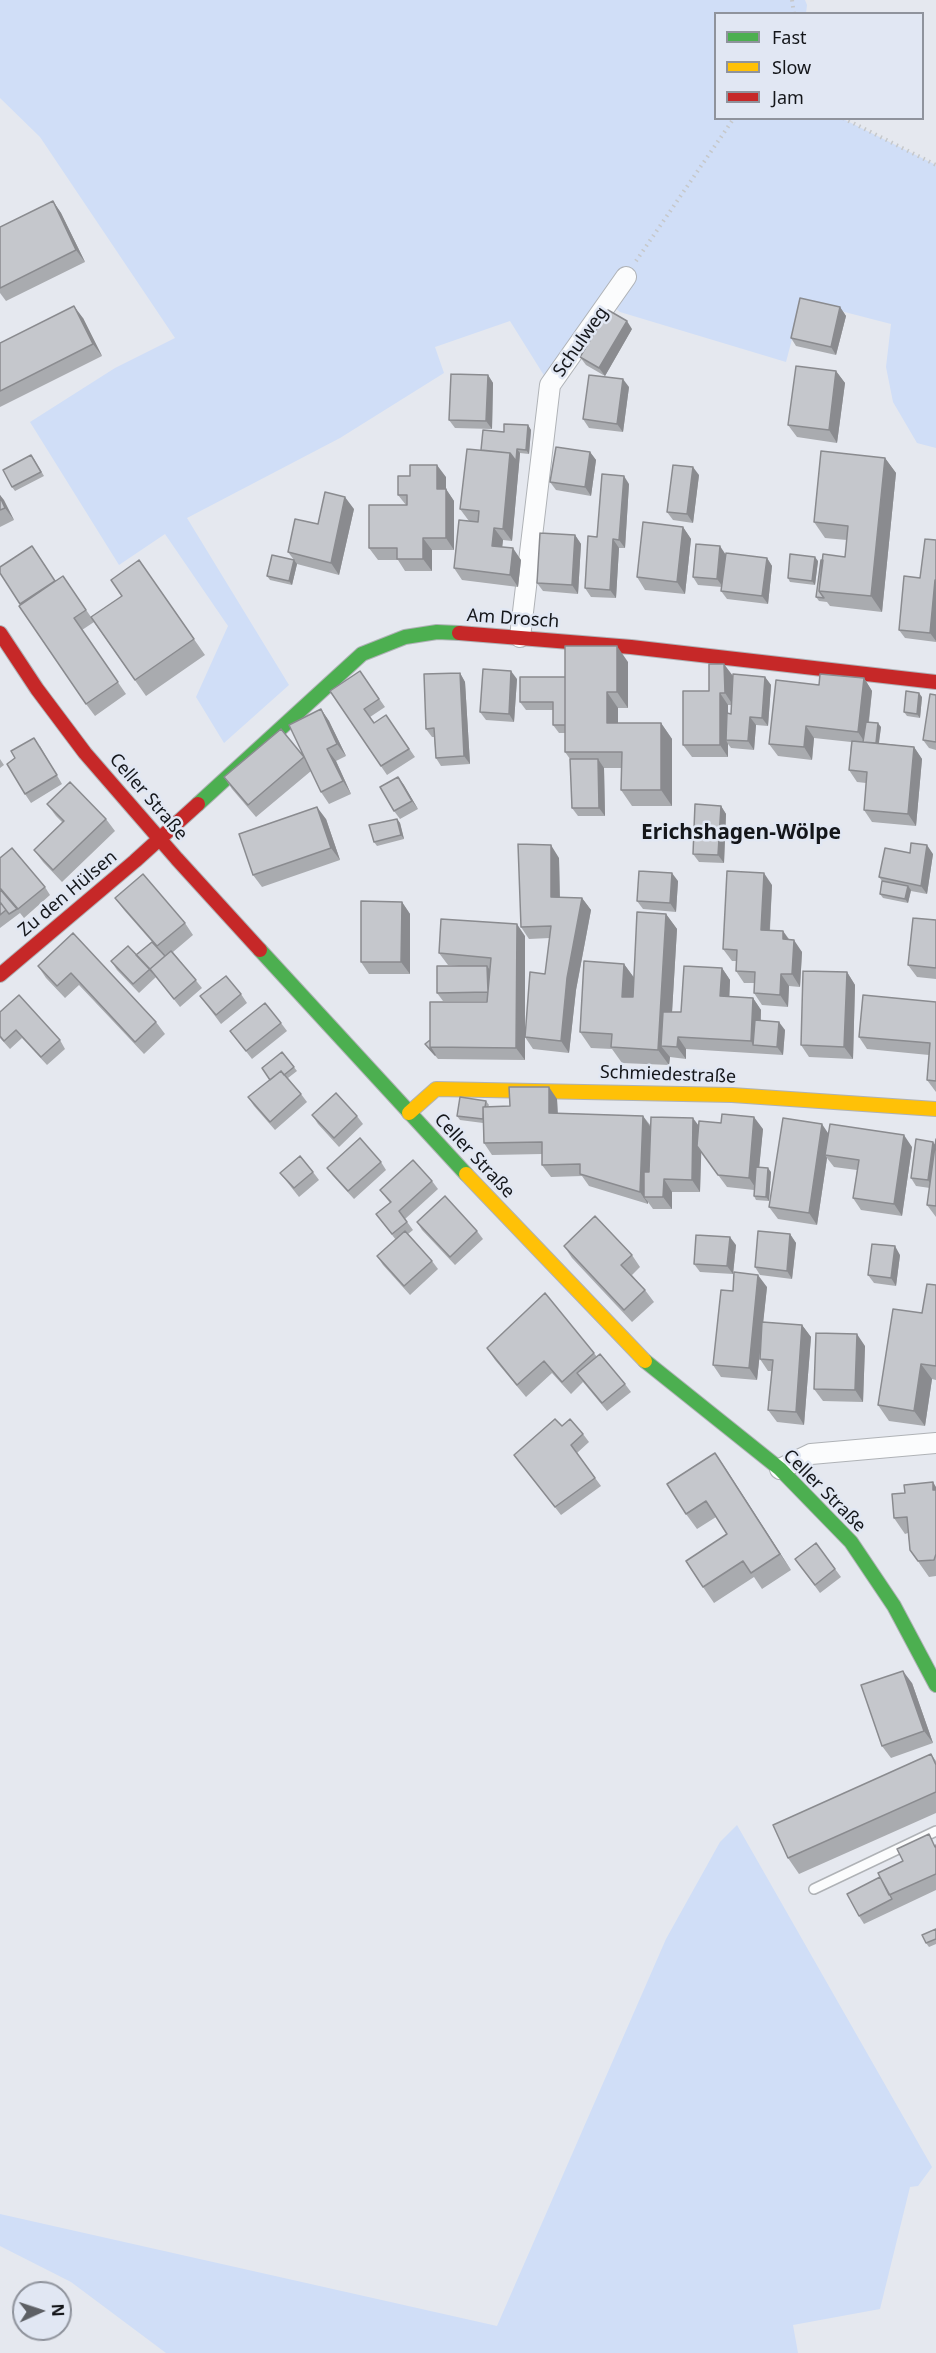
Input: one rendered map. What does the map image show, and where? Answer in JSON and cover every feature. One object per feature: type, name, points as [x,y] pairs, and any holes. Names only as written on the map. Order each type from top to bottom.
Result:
[{"type":"street","name":"Schulweg","points":[[520,637],[550,385],[626,277]]},
{"type":"street","name":"Am Drosch","points":[[159,839],[362,654],[405,637],[437,632],[520,637],[774,662],[936,682]]},
{"type":"street","name":"Celler Straße","points":[[0,633],[37,689],[85,753],[159,839],[408,1113],[635,1353],[780,1469],[851,1542],[894,1606],[935,1680]]},
{"type":"street","name":"Zu den Hülsen","points":[[0,975],[159,839]]},
{"type":"street","name":"Schmiedestraße","points":[[408,1113],[436,1089],[732,1095],[936,1109]]},
{"type":"street","points":[[780,1469],[811,1454],[936,1443]]},
{"type":"lane","points":[[814,1889],[936,1831]]},
{"type":"path","points":[[626,277],[733,120]]},
{"type":"path","points":[[847,120],[936,165]]},
{"type":"shaded area","points":[[0,0],[805,0],[806,12],[714,12],[714,120],[845,120],[936,165],[936,448],[917,443],[893,402],[886,367],[891,324],[802,301],[786,362],[620,312],[608,302],[550,385],[510,321],[435,347],[444,373],[340,438],[187,518],[289,685],[224,743],[196,697],[228,626],[165,534],[119,565],[30,422],[115,368],[175,338],[40,137],[0,98]]},
{"type":"shaded area","points":[[737,1825],[932,2167],[918,2186],[910,2187],[880,2309],[793,2325],[798,2353],[166,2353],[72,2281],[0,2246],[0,2214],[497,2326],[666,1939],[720,1842]]},
{"type":"building","points":[[53,201],[76,250],[0,288],[0,227]]},
{"type":"building","points":[[800,298],[840,307],[831,347],[791,338]]},
{"type":"building","points":[[74,306],[93,344],[0,391],[0,343]]},
{"type":"building","points":[[608,310],[627,321],[599,368],[580,357]]},
{"type":"building","points":[[796,366],[836,371],[829,430],[788,425]]},
{"type":"building","points":[[451,374],[488,375],[486,421],[449,420]]},
{"type":"building","points":[[589,375],[623,379],[617,424],[583,419]]},
{"type":"building","points":[[504,424],[528,425],[526,450],[517,449],[516,461],[510,453],[481,450],[483,430],[504,432]]},
{"type":"building","points":[[556,447],[590,452],[585,487],[550,482]]},
{"type":"building","points":[[467,449],[510,453],[503,529],[494,528],[492,546],[513,548],[510,575],[454,568],[459,520],[478,522],[479,511],[460,509]]},
{"type":"building","points":[[821,451],[885,458],[871,596],[819,591],[823,554],[845,557],[848,526],[814,522]]},
{"type":"building","points":[[31,455],[41,472],[12,487],[3,470]]},
{"type":"building","points":[[410,465],[437,465],[437,489],[446,489],[446,538],[423,538],[423,559],[397,559],[397,548],[369,548],[369,505],[407,505],[407,495],[398,495],[398,476],[410,476]]},
{"type":"building","points":[[673,465],[693,467],[687,514],[667,512]]},
{"type":"building","points":[[602,474],[624,476],[619,540],[613,539],[610,590],[585,588],[588,536],[597,537]]},
{"type":"building","points":[[325,492],[345,497],[331,563],[288,552],[295,519],[318,524]]},
{"type":"building","points":[[0,497],[5,508],[0,510]]},
{"type":"building","points":[[643,522],[683,527],[677,582],[637,577]]},
{"type":"building","points":[[540,533],[575,535],[572,585],[537,583]]},
{"type":"building","points":[[925,539],[936,540],[936,580],[930,633],[899,630],[904,576],[920,578]]},
{"type":"building","points":[[696,544],[720,546],[717,579],[693,577]]},
{"type":"building","points":[[32,546],[55,581],[20,604],[0,573],[0,567]]},
{"type":"building","points":[[726,553],[767,558],[762,596],[721,591]]},
{"type":"building","points":[[790,554],[815,557],[812,581],[788,578]]},
{"type":"building","points":[[272,555],[294,560],[289,581],[267,576]]},
{"type":"building","points":[[139,560],[194,639],[135,680],[91,617],[122,596],[111,580]]},
{"type":"building","points":[[821,560],[823,560],[819,591],[824,598],[816,597]]},
{"type":"building","points":[[63,576],[86,610],[74,618],[118,682],[86,704],[19,606]]},
{"type":"building","points":[[565,646],[617,646],[617,692],[607,692],[607,723],[661,723],[661,790],[621,790],[622,752],[565,752]]},
{"type":"building","points":[[709,664],[724,664],[725,693],[720,693],[720,745],[683,745],[683,691],[709,691]]},
{"type":"building","points":[[483,669],[511,671],[509,714],[480,712]]},
{"type":"building","points":[[360,671],[379,699],[364,709],[374,723],[386,715],[409,749],[381,766],[330,691]]},
{"type":"building","points":[[460,673],[464,756],[436,758],[434,728],[426,729],[424,674]]},
{"type":"building","points":[[733,674],[765,677],[762,718],[750,717],[748,741],[726,740],[727,713],[731,714]]},
{"type":"building","points":[[820,674],[864,678],[858,732],[806,726],[804,747],[769,744],[776,680],[819,685]]},
{"type":"building","points":[[520,677],[565,677],[565,725],[553,725],[553,702],[520,702]]},
{"type":"building","points":[[906,691],[919,693],[917,714],[904,712]]},
{"type":"building","points":[[930,694],[936,695],[936,742],[923,740]]},
{"type":"building","points":[[321,709],[337,744],[327,749],[343,781],[321,792],[289,725]]},
{"type":"building","points":[[866,722],[878,723],[876,743],[863,742]]},
{"type":"building","points":[[281,729],[304,757],[248,805],[224,777]]},
{"type":"building","points":[[34,738],[57,775],[25,794],[7,764],[15,758],[11,751]]},
{"type":"building","points":[[852,741],[914,747],[908,814],[864,810],[867,772],[849,770]]},
{"type":"building","points":[[570,759],[598,759],[599,808],[572,808]]},
{"type":"building","points":[[398,777],[412,801],[394,811],[380,787]]},
{"type":"building","points":[[70,782],[106,819],[53,870],[34,850],[64,821],[47,804]]},
{"type":"building","points":[[695,804],[721,806],[718,855],[693,854]]},
{"type":"building","points":[[317,807],[331,848],[253,875],[239,834]]},
{"type":"building","points":[[397,819],[401,835],[374,842],[369,825]]},
{"type":"building","points":[[911,843],[927,845],[921,886],[879,877],[885,848],[910,853]]},
{"type":"building","points":[[518,844],[551,845],[551,897],[582,898],[567,978],[561,1041],[525,1037],[530,972],[545,974],[551,926],[521,927]]},
{"type":"building","points":[[12,848],[45,887],[18,909],[0,888],[0,858]]},
{"type":"building","points":[[639,871],[672,873],[670,903],[637,901]]},
{"type":"building","points":[[727,871],[764,873],[761,930],[783,931],[783,939],[794,940],[792,974],[781,974],[780,995],[754,993],[755,972],[736,971],[737,950],[723,949]]},
{"type":"building","points":[[143,874],[185,923],[157,946],[115,898]]},
{"type":"building","points":[[882,881],[908,886],[905,899],[880,894]]},
{"type":"building","points":[[0,889],[17,909],[9,914],[0,902]]},
{"type":"building","points":[[361,901],[402,902],[401,962],[361,962]]},
{"type":"building","points":[[0,902],[6,910],[0,915]]},
{"type":"building","points":[[637,912],[666,914],[658,1050],[611,1047],[612,1034],[580,1032],[584,961],[624,964],[622,997],[633,997]]},
{"type":"building","points":[[913,918],[936,920],[936,968],[908,965]]},
{"type":"building","points":[[441,919],[517,924],[516,1048],[430,1047],[430,1002],[487,1002],[491,958],[439,953]]},
{"type":"building","points":[[73,933],[156,1022],[135,1042],[71,973],[57,986],[38,966]]},
{"type":"building","points":[[152,942],[165,956],[150,969],[153,973],[136,955]]},
{"type":"building","points":[[128,946],[150,969],[133,984],[111,961]]},
{"type":"building","points":[[171,951],[196,980],[174,999],[150,969]]},
{"type":"building","points":[[437,966],[487,966],[488,992],[437,993]]},
{"type":"building","points":[[684,966],[722,968],[720,996],[753,998],[751,1041],[678,1037],[677,1047],[661,1046],[663,1012],[681,1012]]},
{"type":"building","points":[[803,971],[847,972],[844,1047],[801,1045]]},
{"type":"building","points":[[226,976],[241,994],[216,1015],[200,996]]},
{"type":"building","points":[[19,995],[60,1040],[41,1057],[16,1030],[4,1041],[0,1036],[0,1012]]},
{"type":"building","points":[[863,995],[936,1002],[936,1081],[927,1080],[930,1043],[859,1037]]},
{"type":"building","points":[[265,1003],[281,1023],[246,1051],[230,1031]]},
{"type":"building","points":[[755,1020],[779,1022],[777,1047],[753,1045]]},
{"type":"building","points":[[430,1040],[430,1047],[435,1055],[425,1044]]},
{"type":"building","points":[[282,1052],[294,1067],[284,1075],[281,1071],[270,1080],[262,1068]]},
{"type":"building","points":[[281,1071],[301,1094],[270,1122],[248,1097]]},
{"type":"building","points":[[509,1087],[549,1087],[549,1113],[643,1116],[640,1192],[580,1174],[580,1164],[542,1165],[542,1142],[484,1143],[483,1107],[510,1106]]},
{"type":"building","points":[[336,1093],[357,1116],[334,1138],[312,1115]]},
{"type":"building","points":[[460,1097],[486,1101],[483,1107],[483,1119],[457,1116]]},
{"type":"building","points":[[722,1114],[754,1117],[749,1178],[718,1175],[697,1146],[699,1121],[721,1123]]},
{"type":"building","points":[[651,1117],[693,1118],[692,1180],[664,1179],[663,1197],[644,1197],[644,1172],[649,1172]]},
{"type":"building","points":[[783,1118],[822,1124],[809,1213],[769,1207]]},
{"type":"building","points":[[830,1124],[904,1135],[894,1204],[853,1198],[859,1160],[825,1155]]},
{"type":"building","points":[[360,1138],[381,1162],[348,1191],[327,1168]]},
{"type":"building","points":[[916,1139],[933,1142],[928,1180],[911,1178]]},
{"type":"building","points":[[936,1139],[936,1206],[927,1205]]},
{"type":"building","points":[[300,1156],[313,1172],[294,1188],[280,1173]]},
{"type":"building","points":[[413,1160],[432,1181],[399,1211],[407,1222],[392,1234],[376,1214],[391,1202],[380,1190]]},
{"type":"building","points":[[756,1167],[768,1168],[766,1197],[754,1196]]},
{"type":"building","points":[[445,1196],[477,1231],[450,1257],[417,1222]]},
{"type":"building","points":[[595,1216],[632,1255],[621,1265],[645,1290],[624,1310],[564,1246]]},
{"type":"building","points":[[405,1231],[432,1261],[404,1286],[377,1256]]},
{"type":"building","points":[[758,1231],[790,1234],[787,1271],[755,1267]]},
{"type":"building","points":[[696,1235],[730,1237],[727,1266],[694,1264]]},
{"type":"building","points":[[872,1244],[895,1246],[891,1278],[868,1275]]},
{"type":"building","points":[[734,1272],[758,1275],[749,1368],[713,1365],[721,1290],[733,1291]]},
{"type":"building","points":[[927,1284],[936,1285],[936,1366],[921,1364],[914,1411],[878,1405],[893,1309],[922,1313]]},
{"type":"building","points":[[545,1293],[594,1353],[562,1382],[544,1361],[517,1385],[487,1348]]},
{"type":"building","points":[[762,1322],[802,1325],[796,1412],[768,1410],[773,1360],[760,1359]]},
{"type":"building","points":[[816,1333],[857,1334],[855,1390],[814,1389]]},
{"type":"building","points":[[600,1354],[625,1384],[602,1403],[577,1373]]},
{"type":"building","points":[[555,1419],[562,1426],[570,1419],[583,1434],[571,1445],[595,1478],[555,1507],[514,1455]]},
{"type":"building","points":[[715,1453],[780,1554],[751,1573],[743,1561],[703,1587],[686,1561],[727,1534],[706,1501],[686,1514],[667,1484]]},
{"type":"building","points":[[933,1482],[933,1490],[936,1490],[936,1554],[934,1560],[918,1561],[910,1550],[907,1517],[894,1518],[892,1494],[905,1493],[904,1485]]},
{"type":"building","points":[[816,1543],[835,1569],[815,1585],[795,1559]]},
{"type":"building","points":[[903,1671],[924,1731],[882,1746],[861,1685]]},
{"type":"building","points":[[931,1754],[936,1765],[936,1792],[788,1858],[773,1825]]},
{"type":"building","points":[[929,1834],[936,1846],[936,1874],[889,1895],[878,1873],[903,1861],[897,1849]]},
{"type":"building","points":[[880,1877],[892,1899],[859,1916],[847,1894]]},
{"type":"building","points":[[936,1929],[936,1939],[926,1943],[922,1935]]},
{"type":"traffic: fast","points":[[198,804],[362,654],[405,637],[437,632],[459,633]]},
{"type":"traffic: fast","points":[[260,950],[466,1174]]},
{"type":"traffic: fast","points":[[645,1361],[780,1469],[851,1542],[894,1606],[936,1685]]},
{"type":"traffic: slow","points":[[409,1113],[436,1089],[732,1095],[936,1109]]},
{"type":"traffic: slow","points":[[466,1174],[645,1361]]},
{"type":"traffic: jam","points":[[0,633],[37,689],[85,753],[260,950]]},
{"type":"traffic: jam","points":[[459,633],[631,647],[936,682]]},
{"type":"traffic: jam","points":[[0,975],[135,861],[198,804]]},
{"type":"district","name":"Erichshagen-Wölpe","points":[[741,833]]}]
